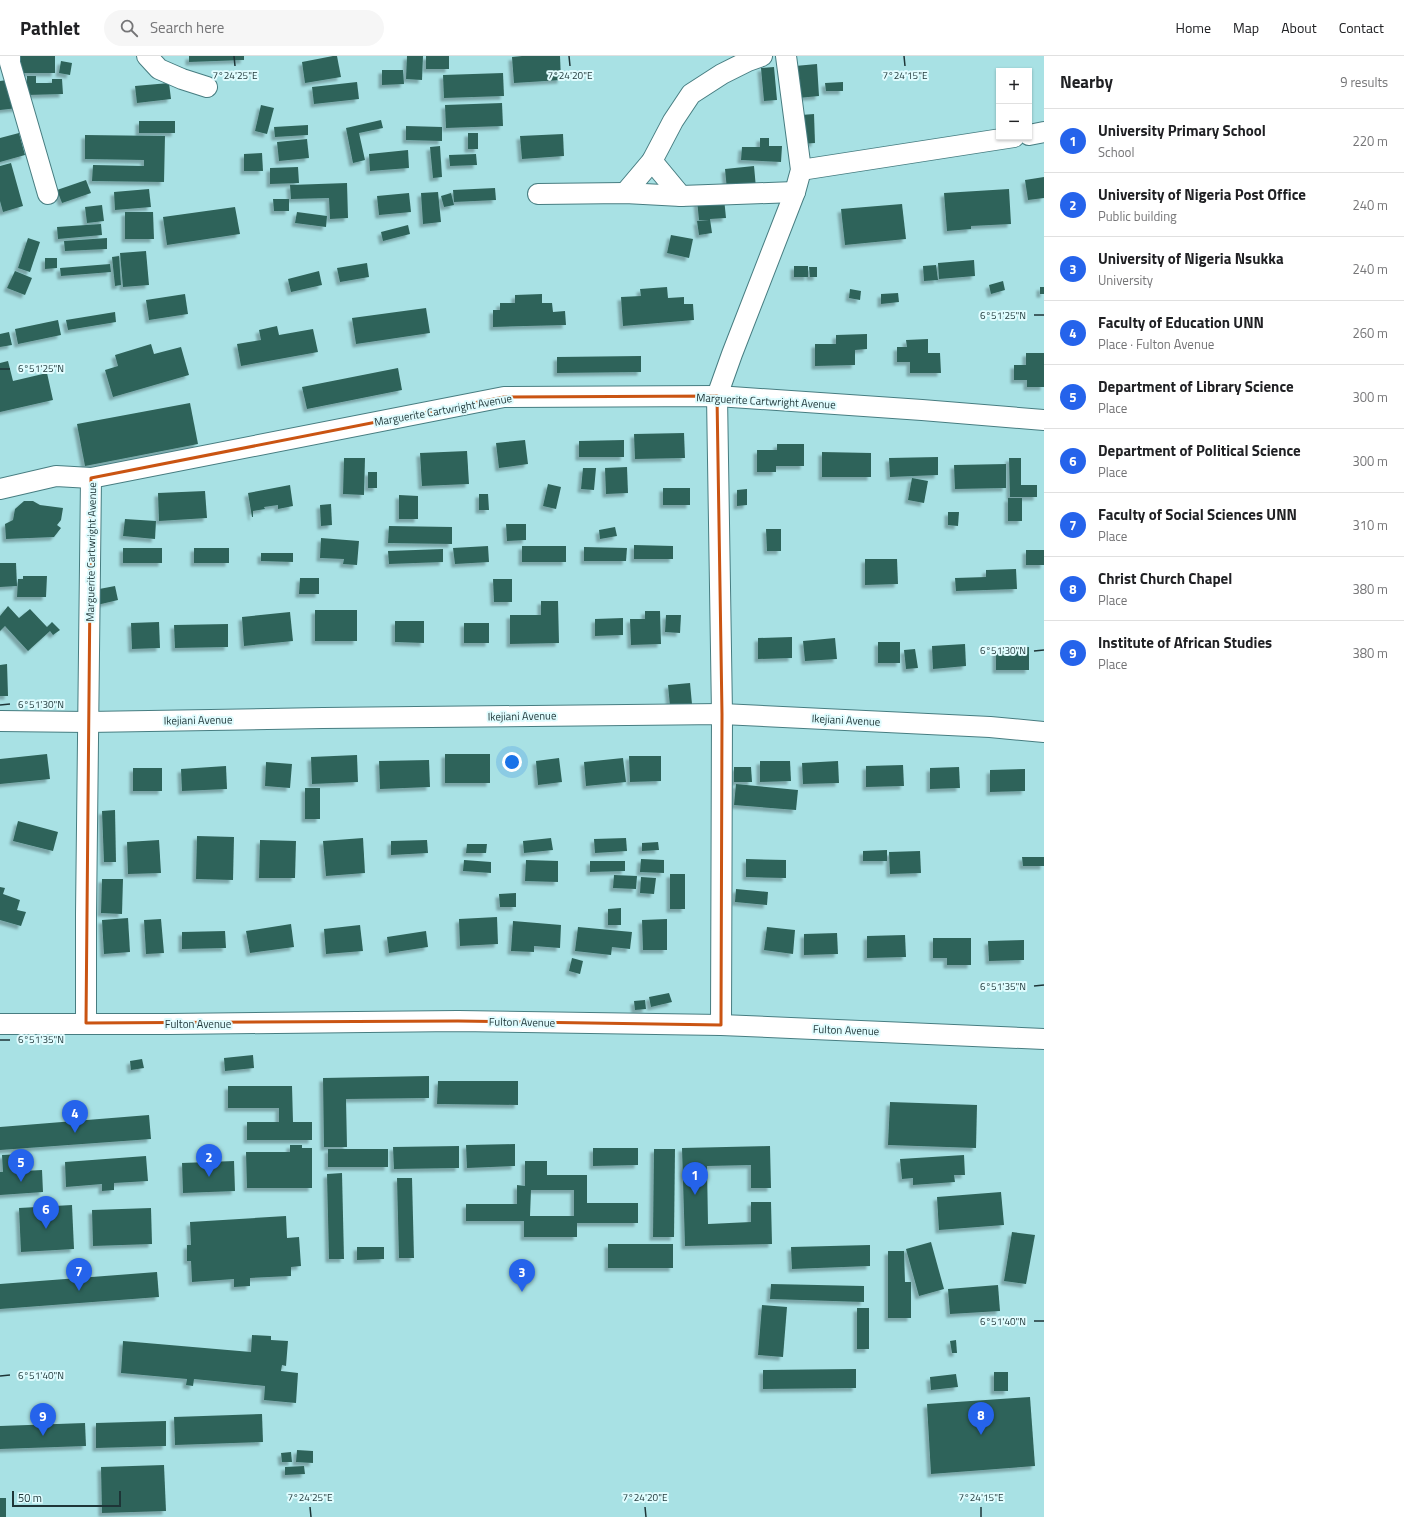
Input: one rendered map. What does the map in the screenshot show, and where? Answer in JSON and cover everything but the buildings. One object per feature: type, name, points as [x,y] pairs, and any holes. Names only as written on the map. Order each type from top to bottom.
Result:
[{"type":"street","points":[[10,56],[10,64],[48,194]]},
{"type":"street","points":[[147,56],[159,69],[182,79],[207,87]]},
{"type":"street","points":[[625,193],[652,162],[673,121],[691,94],[722,74],[762,56]]},
{"type":"street","points":[[721,1025],[722,714],[717,396],[795,192],[801,170],[786,56]]},
{"type":"street","points":[[1032,134],[1044,132]]},
{"type":"street","points":[[801,170],[996,140]]},
{"type":"street","points":[[652,162],[681,196]]},
{"type":"street","points":[[538,194],[625,193],[681,196],[795,192]]},
{"type":"street","name":"Marguerite Cartwright Avenue","points":[[86,1023],[91,478],[504,397],[717,396],[1044,420]]},
{"type":"street","points":[[0,489],[56,476],[91,478]]},
{"type":"street","name":"Ikejiani Avenue","points":[[0,721],[88,722],[722,714],[990,727],[1044,732]]},
{"type":"street","name":"Fulton Avenue","points":[[0,1024],[458,1021],[721,1025],[1044,1039]]},
{"type":"highlighted area","points":[[717,396],[722,714],[721,1025],[458,1021],[86,1023],[91,478],[504,397]]},
{"type":"place","name":"Faculty of Education UNN","points":[[75,1133]]},
{"type":"place","name":"University of Nigeria Post Office","points":[[209,1177]]},
{"type":"place","name":"Department of Library Science","points":[[21,1182]]},
{"type":"place","name":"University Primary School","points":[[695,1195]]},
{"type":"place","name":"Department of Political Science","points":[[46,1229]]},
{"type":"place","name":"Faculty of Social Sciences UNN","points":[[79,1291]]},
{"type":"place","name":"University of Nigeria Nsukka","points":[[522,1292]]},
{"type":"place","name":"Christ Church Chapel","points":[[981,1435]]},
{"type":"place","name":"Institute of African Studies","points":[[43,1436]]}]
